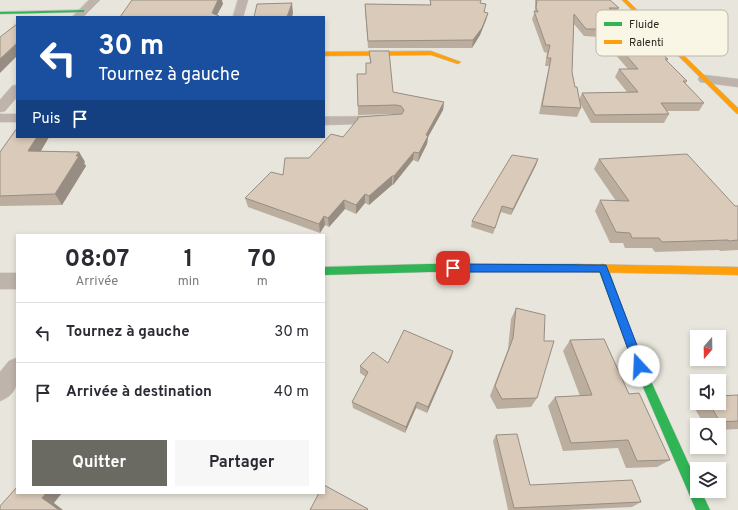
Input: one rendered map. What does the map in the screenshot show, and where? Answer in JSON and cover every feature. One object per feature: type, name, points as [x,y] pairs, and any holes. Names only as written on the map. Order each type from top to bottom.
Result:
[{"type":"main road","points":[[624,0],[634,10]]},
{"type":"main road","points":[[0,12],[80,14]]},
{"type":"main road","points":[[325,54],[431,53],[458,62]]},
{"type":"main road","points":[[681,56],[738,112]]},
{"type":"main road","points":[[325,271],[384,268],[603,268],[738,271]]},
{"type":"main road","points":[[603,268],[639,366],[703,510]]},
{"type":"street","points":[[80,14],[95,0]]},
{"type":"street","points":[[238,16],[243,0]]},
{"type":"street","points":[[704,79],[738,83]]},
{"type":"street","points":[[0,108],[16,90]]},
{"type":"street","points":[[0,118],[16,118]]},
{"type":"street","points":[[325,121],[395,120]]},
{"type":"street","points":[[0,281],[16,281]]},
{"type":"street","points":[[0,390],[16,370]]},
{"type":"building","points":[[132,0],[218,0],[212,13],[219,16],[121,16]]},
{"type":"building","points":[[430,0],[481,0],[480,3],[486,4],[484,12],[488,13],[482,28],[473,40],[368,41],[365,4],[431,5]]},
{"type":"building","points":[[537,0],[610,0],[619,8],[609,8],[611,10],[596,10],[596,29],[586,29],[574,14],[572,72],[575,87],[577,87],[581,108],[542,106],[551,58],[547,58],[550,45],[546,45],[534,11],[538,12],[536,8]]},
{"type":"building","points":[[292,3],[287,16],[254,16],[257,4]]},
{"type":"building","points":[[16,25],[16,44],[0,59],[0,37]]},
{"type":"building","points":[[369,51],[389,51],[393,92],[444,102],[426,135],[428,136],[419,153],[414,152],[394,176],[392,176],[369,196],[365,194],[356,205],[344,200],[328,218],[324,216],[319,224],[245,198],[271,172],[283,175],[285,158],[309,158],[331,134],[343,137],[358,117],[402,114],[404,110],[401,106],[396,105],[358,106],[357,74],[366,74],[366,63],[371,63]]},
{"type":"building","points":[[627,56],[665,56],[668,59],[665,59],[687,81],[683,81],[704,103],[661,103],[669,114],[595,115],[582,93],[638,92],[619,69],[638,69]]},
{"type":"building","points":[[16,129],[16,138],[36,138],[28,151],[79,152],[76,156],[79,156],[55,194],[0,196],[0,152]]},
{"type":"building","points":[[687,154],[735,206],[738,206],[738,240],[662,242],[659,238],[632,238],[630,233],[616,232],[600,200],[629,201],[599,159]]},
{"type":"building","points":[[512,155],[538,159],[513,209],[502,206],[495,228],[472,221]]},
{"type":"building","points":[[516,308],[545,315],[544,341],[554,341],[537,398],[502,399],[495,386],[513,338]]},
{"type":"building","points":[[404,330],[453,351],[428,407],[417,402],[406,427],[352,402],[368,372],[360,366],[373,352],[388,363]]},
{"type":"building","points":[[604,339],[629,394],[639,393],[670,460],[637,461],[628,440],[571,443],[555,397],[592,395],[570,340]]},
{"type":"building","points":[[738,395],[738,421],[726,422],[726,418],[718,418],[713,410],[726,410],[726,396]]},
{"type":"building","points":[[517,434],[530,485],[632,480],[641,502],[514,508],[496,435]]},
{"type":"building","points":[[325,486],[368,509],[367,510],[310,510],[318,494],[325,494]]},
{"type":"building","points":[[16,488],[16,494],[45,494],[42,498],[59,510],[0,510],[0,506]]},
{"type":"traffic: fast","points":[[0,13],[82,11]]},
{"type":"traffic: fast","points":[[325,271],[428,268],[578,268]]},
{"type":"traffic: fast","points":[[603,268],[639,366],[703,510]]},
{"type":"traffic: slow","points":[[624,0],[634,10]]},
{"type":"traffic: slow","points":[[325,54],[431,53],[458,62]]},
{"type":"traffic: slow","points":[[681,56],[738,112]]},
{"type":"traffic: slow","points":[[578,268],[738,271]]},
{"type":"route","points":[[453,268],[603,268],[639,366]]}]
